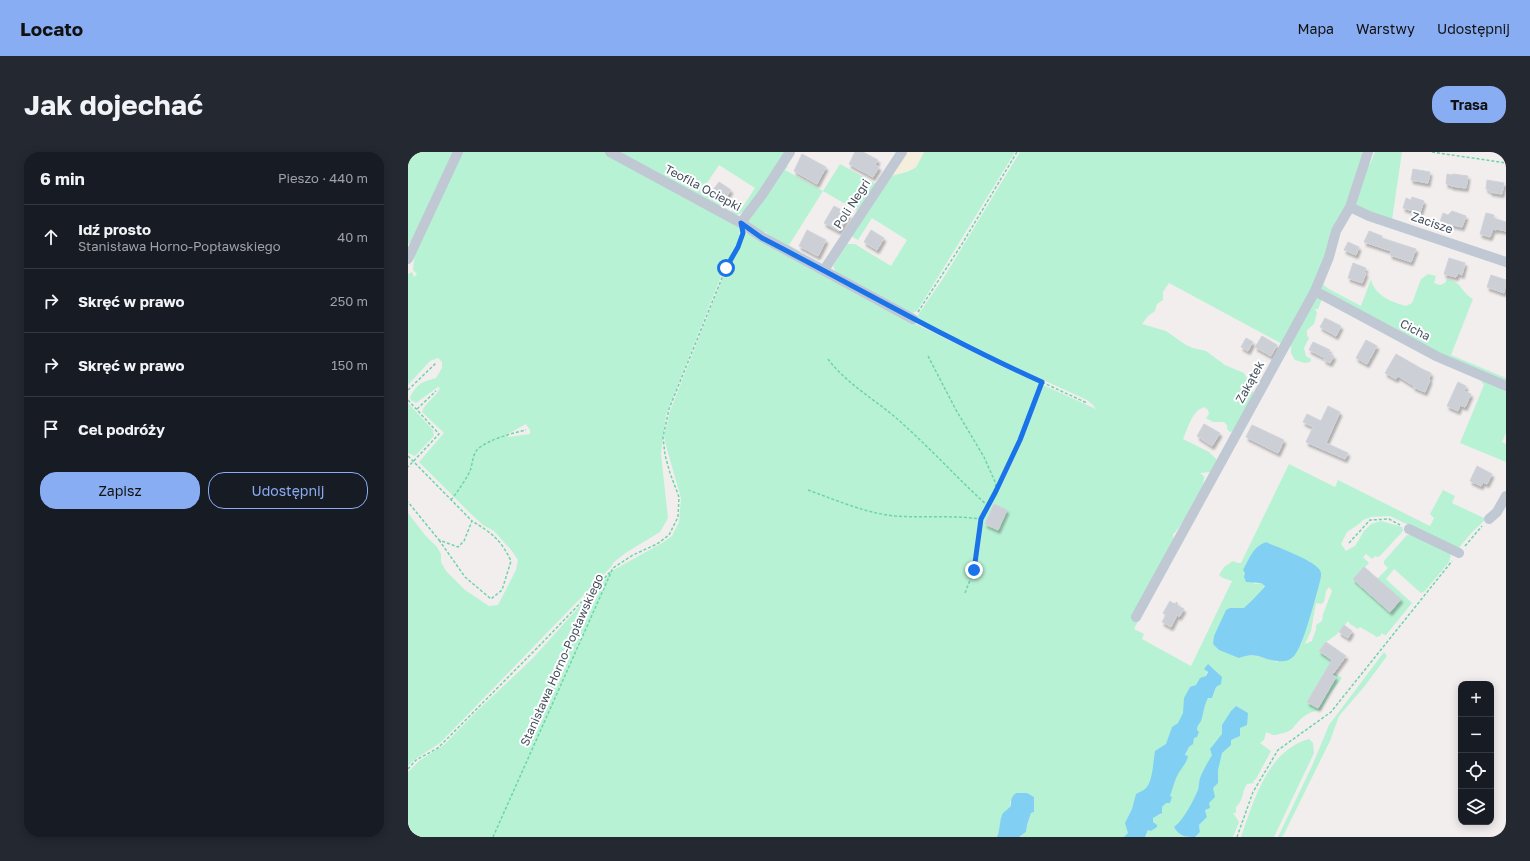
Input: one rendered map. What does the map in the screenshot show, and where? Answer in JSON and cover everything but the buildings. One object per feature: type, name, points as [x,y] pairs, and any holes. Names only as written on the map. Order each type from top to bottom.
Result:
[{"type":"street","points":[[408,259],[458,152]]},
{"type":"street","name":"Teofila Ociepki","points":[[610,152],[741,223],[762,238],[913,319]]},
{"type":"street","points":[[741,223],[748,212],[762,196],[790,152]]},
{"type":"street","name":"Poli Negri","points":[[824,270],[902,152]]},
{"type":"street","name":"Zakątek","points":[[1136,617],[1315,291],[1329,257],[1336,231],[1350,208],[1368,152]]},
{"type":"street","name":"Zacisze","points":[[1350,208],[1369,216],[1506,262]]},
{"type":"street","name":"Cicha","points":[[1315,291],[1438,356],[1506,386]]},
{"type":"street","points":[[1489,519],[1497,512],[1506,496]]},
{"type":"street","points":[[1409,529],[1459,553]]},
{"type":"path","points":[[1017,152],[962,244],[913,319],[996,361],[1087,404]]},
{"type":"path","points":[[1432,152],[1506,163]]},
{"type":"path","name":"Stanisława Horno-Popławskiego","points":[[492,837],[613,568],[633,555],[657,544],[669,535],[678,518],[679,497],[665,455],[663,437],[672,402],[726,268],[738,247],[743,233],[741,223]]},
{"type":"path","points":[[928,356],[956,410],[984,458],[996,484],[992,498]]},
{"type":"path","points":[[828,359],[862,391],[903,424],[988,506]]},
{"type":"path","points":[[408,390],[436,363]]},
{"type":"path","points":[[965,594],[974,570],[981,519],[1020,440],[1042,382]]},
{"type":"path","points":[[417,409],[436,391]]},
{"type":"path","points":[[408,400],[439,434],[408,467]]},
{"type":"path","points":[[451,500],[471,470],[473,458],[478,449],[506,435],[526,430]]},
{"type":"path","points":[[408,456],[472,521],[487,530],[503,545],[511,561],[502,590],[491,599],[465,577],[439,540],[408,502]]},
{"type":"path","points":[[808,490],[871,512],[895,516],[961,516],[981,519]]},
{"type":"path","points":[[1237,837],[1253,792],[1278,750],[1331,712],[1459,553],[1489,519]]},
{"type":"path","points":[[1349,542],[1370,520],[1389,520],[1409,529]]},
{"type":"path","points":[[439,540],[458,546],[464,541],[472,521]]},
{"type":"path","points":[[408,769],[416,760],[438,748],[613,568]]},
{"type":"green space","points":[[408,152],[455,152],[413,241],[408,244]]},
{"type":"green space","points":[[460,152],[605,152],[738,227],[740,231],[738,241],[724,269],[666,415],[661,454],[668,518],[660,532],[627,552],[614,562],[611,567],[440,743],[414,760],[408,766],[408,513],[425,535],[437,547],[441,554],[441,562],[446,571],[465,590],[489,606],[498,605],[516,570],[518,560],[494,531],[483,525],[471,514],[419,462],[444,433],[422,412],[440,388],[438,387],[416,403],[411,400],[410,397],[420,384],[436,378],[442,368],[442,362],[438,358],[430,361],[408,385],[408,274],[412,272],[414,277],[417,274],[413,270],[415,250]],"holes":[[[526,424],[530,430],[530,434],[508,437],[508,434]]]},
{"type":"green space","points":[[619,152],[786,153],[746,211],[737,215],[732,214]],"holes":[[[719,165],[755,188],[742,208],[730,211],[701,192]]]},
{"type":"green space","points":[[924,152],[1015,152],[917,311],[912,313],[836,272],[833,266],[847,244],[855,244],[891,266],[907,240],[872,218],[858,240],[851,236],[891,176],[907,172],[916,167]]},
{"type":"green space","points":[[1020,152],[1362,152],[1363,160],[1368,165],[1370,164],[1375,152],[1402,152],[1392,220],[1380,217],[1356,205],[1355,200],[1331,230],[1319,295],[1322,299],[1318,309],[1315,309],[1317,313],[1314,324],[1307,330],[1307,336],[1309,338],[1304,348],[1306,356],[1311,359],[1310,362],[1305,363],[1295,360],[1291,353],[1291,345],[1284,345],[1169,283],[1163,292],[1163,300],[1157,304],[1155,311],[1148,316],[1142,324],[1166,331],[1186,345],[1206,351],[1225,365],[1244,373],[1251,386],[1251,390],[1254,392],[1234,431],[1230,432],[1224,422],[1213,422],[1206,418],[1209,414],[1208,410],[1204,407],[1193,416],[1183,439],[1209,452],[1217,460],[1211,472],[1200,473],[1204,476],[1204,482],[1201,490],[1193,507],[1173,535],[1174,542],[1178,546],[1134,629],[1144,634],[1142,639],[1191,666],[1232,581],[1219,575],[1224,567],[1233,561],[1241,563],[1289,464],[1335,487],[1338,480],[1430,526],[1434,518],[1430,514],[1443,490],[1455,496],[1452,503],[1486,519],[1472,532],[1458,549],[1390,516],[1371,517],[1363,520],[1347,532],[1341,544],[1346,551],[1355,546],[1364,531],[1371,524],[1381,521],[1402,527],[1402,532],[1380,556],[1375,556],[1372,559],[1366,554],[1363,557],[1369,563],[1365,567],[1377,579],[1388,568],[1384,564],[1384,561],[1407,535],[1415,534],[1452,551],[1449,562],[1424,592],[1421,593],[1394,569],[1386,579],[1412,603],[1386,635],[1382,633],[1380,636],[1376,637],[1360,627],[1358,629],[1348,621],[1336,635],[1326,642],[1319,651],[1333,661],[1328,668],[1342,678],[1329,695],[1321,710],[1311,712],[1304,716],[1292,729],[1287,732],[1275,735],[1266,732],[1264,740],[1260,743],[1271,751],[1256,779],[1253,781],[1254,783],[1247,784],[1241,801],[1236,807],[1236,813],[1233,813],[1239,822],[1233,837],[1195,837],[1200,832],[1199,825],[1207,817],[1200,792],[1187,837],[1145,837],[1153,819],[1155,816],[1160,815],[1162,807],[1170,796],[1169,793],[1197,730],[1197,726],[1202,718],[1203,707],[1208,698],[1212,698],[1216,687],[1215,671],[1208,665],[1206,676],[1200,679],[1158,767],[1129,837],[1019,837],[1026,832],[1031,813],[1034,812],[1034,800],[1010,801],[1011,806],[1001,817],[1001,824],[997,837],[408,837],[408,772],[419,761],[444,745],[476,712],[534,657],[610,572],[672,536],[679,522],[681,498],[664,436],[670,411],[721,282],[744,234],[750,233],[912,322],[1001,366],[1096,409],[1087,400],[995,358],[916,318],[946,274]],"holes":[[[1266,542],[1311,562],[1278,662],[1263,657],[1254,656],[1239,658],[1230,608],[1244,608],[1262,591],[1265,585],[1261,583],[1255,584],[1243,570],[1249,557],[1258,547]],[[1329,587],[1332,591],[1323,614],[1322,621],[1316,625],[1312,641],[1305,644],[1311,631],[1316,603],[1321,604],[1324,602],[1326,591]],[[1326,671],[1336,678],[1318,708],[1308,702]]]},
{"type":"green space","points":[[785,164],[788,166],[785,170],[823,191],[789,245],[802,253],[773,240],[766,232],[760,232],[749,225],[748,222]]},
{"type":"green space","points":[[840,164],[876,184],[859,212],[823,191]]},
{"type":"green space","points":[[1428,274],[1436,276],[1434,283],[1440,285],[1445,283],[1447,279],[1456,282],[1473,299],[1451,355],[1506,378],[1506,383],[1447,358],[1322,289],[1321,283],[1329,289],[1361,306],[1371,279],[1379,294],[1389,300],[1406,306],[1412,303],[1421,279]]},
{"type":"green space","points":[[1482,379],[1506,389],[1506,433],[1502,442],[1506,444],[1506,462],[1460,443],[1484,385],[1481,381]]},
{"type":"green space","points":[[408,403],[433,430],[434,436],[415,456],[408,453]]},
{"type":"green space","points":[[1384,652],[1387,656],[1364,687],[1339,716],[1330,741],[1284,834],[1282,837],[1278,837],[1312,766],[1329,725]]},
{"type":"green space","points":[[1309,739],[1313,743],[1314,753],[1274,837],[1241,837],[1257,793],[1272,766],[1282,754],[1295,745]]},
{"type":"sand","points":[[903,152],[924,152],[916,167],[891,176]]},
{"type":"water","points":[[1266,542],[1309,561],[1320,570],[1321,573],[1312,609],[1298,651],[1290,659],[1284,661],[1271,660],[1254,655],[1239,658],[1219,650],[1213,644],[1214,636],[1226,610],[1230,608],[1244,608],[1265,586],[1261,583],[1246,582],[1244,577],[1245,573],[1243,570],[1249,557],[1258,547]]},
{"type":"water","points":[[1208,664],[1222,677],[1221,684],[1216,687],[1212,698],[1208,698],[1197,728],[1199,732],[1197,737],[1194,738],[1193,744],[1189,747],[1185,755],[1188,756],[1185,764],[1175,780],[1170,796],[1172,797],[1170,803],[1166,803],[1162,807],[1162,813],[1153,818],[1153,822],[1157,825],[1157,827],[1151,831],[1148,830],[1145,837],[1124,837],[1128,833],[1125,823],[1132,809],[1136,794],[1145,789],[1150,782],[1155,751],[1166,744],[1172,727],[1178,723],[1183,713],[1184,698],[1190,687],[1196,685],[1200,678],[1206,676],[1208,672],[1204,669]]},
{"type":"water","points":[[1236,706],[1248,713],[1247,725],[1240,728],[1240,736],[1231,740],[1231,745],[1222,753],[1218,770],[1218,783],[1213,788],[1215,797],[1209,803],[1210,808],[1205,810],[1207,817],[1199,825],[1200,832],[1195,837],[1188,837],[1178,832],[1174,827],[1185,815],[1194,799],[1198,790],[1201,775],[1212,755],[1210,749],[1222,734],[1222,725]]},
{"type":"water","points":[[1016,793],[1027,793],[1034,797],[1034,812],[1031,813],[1026,832],[1019,837],[997,837],[1002,815],[1011,806],[1013,796]]},
{"type":"route","points":[[726,268],[738,247],[743,233],[741,223],[762,238],[913,319],[996,361],[1042,382],[1020,440],[981,519],[974,570]]}]
